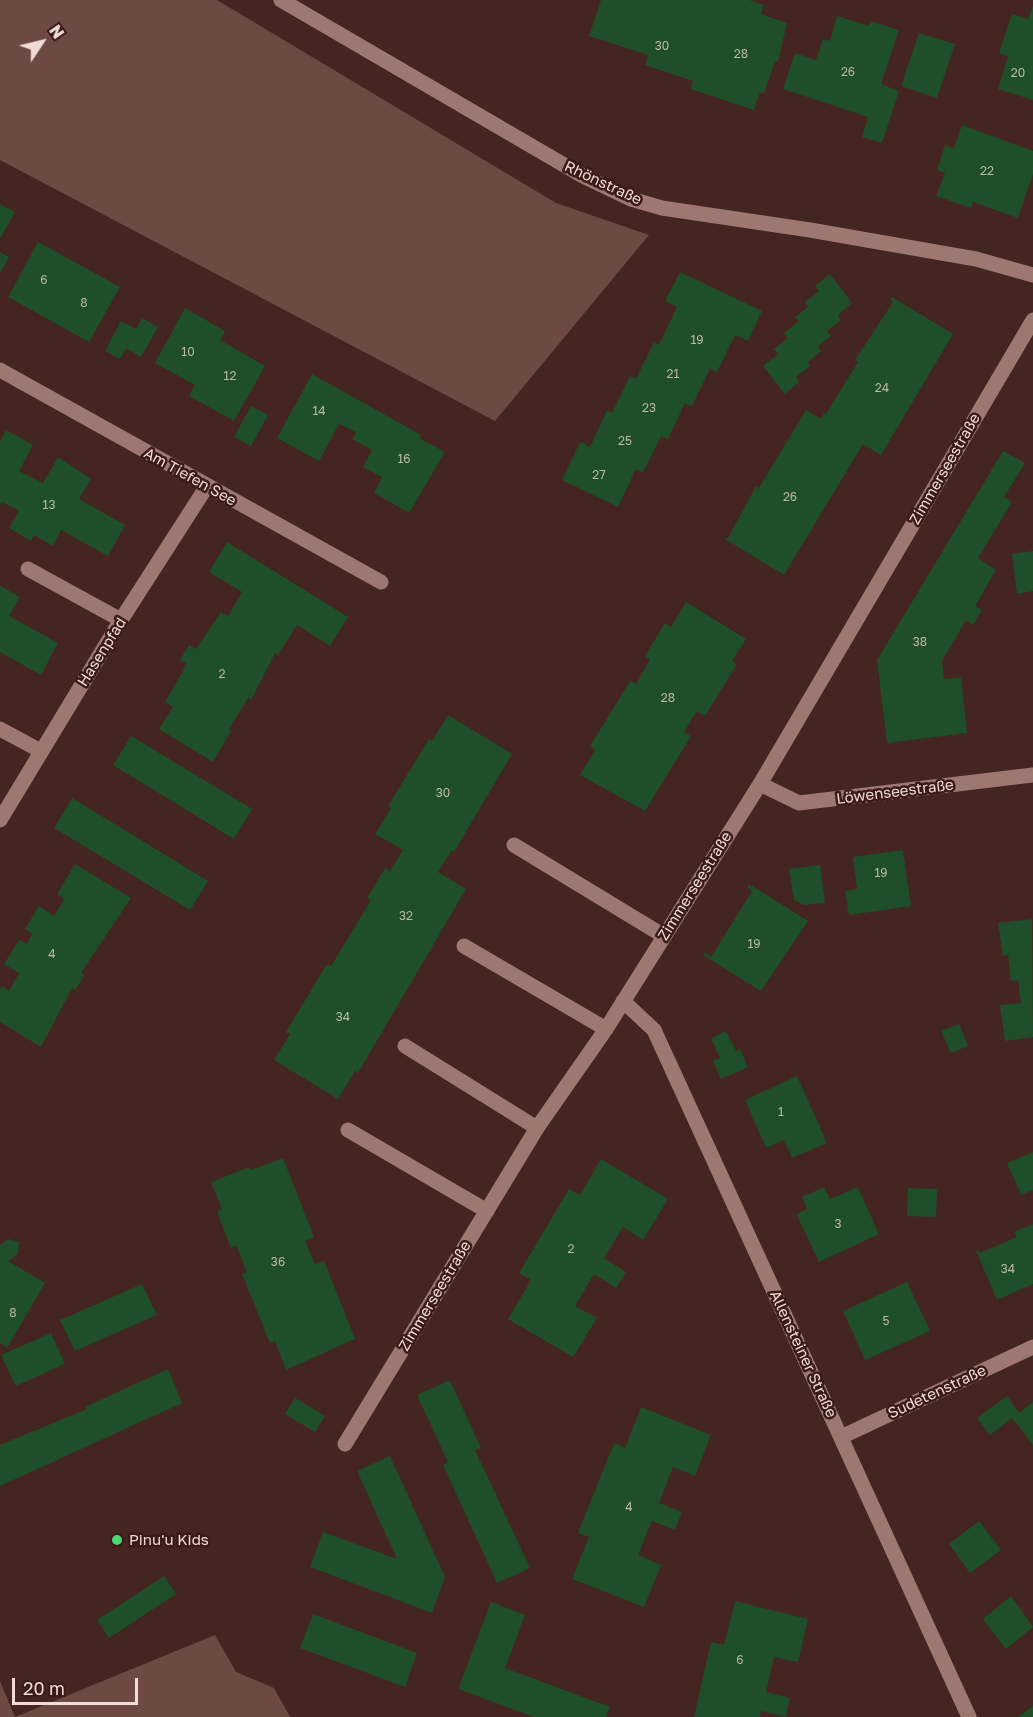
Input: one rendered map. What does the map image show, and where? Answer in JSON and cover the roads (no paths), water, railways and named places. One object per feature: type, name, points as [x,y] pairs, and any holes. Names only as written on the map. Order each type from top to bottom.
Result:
[{"type":"street","name":"Rhönstraße","points":[[281,0],[584,176],[631,199],[662,208],[810,230],[976,259],[1033,275]]},
{"type":"street","name":"Zimmerseestraße","points":[[345,1444],[537,1128],[606,1029],[760,784],[1033,320]]},
{"type":"street","name":"Am Tiefen See","points":[[0,370],[381,582]]},
{"type":"street","name":"Hasenpfad","points":[[0,820],[121,620],[207,486]]},
{"type":"street","points":[[28,569],[121,620]]},
{"type":"street","points":[[0,729],[41,752]]},
{"type":"street","name":"Löwenseestraße","points":[[760,784],[799,803],[1033,775]]},
{"type":"street","points":[[514,845],[664,936]]},
{"type":"street","points":[[464,946],[606,1029]]},
{"type":"street","name":"Allensteiner Straße","points":[[623,1000],[654,1030],[969,1717]]},
{"type":"street","points":[[405,1046],[537,1128]]},
{"type":"street","points":[[348,1130],[487,1211]]},
{"type":"street","name":"Sudetenstraße","points":[[841,1437],[1033,1347]]},
{"type":"place","name":"Pinu'u Kids","points":[[117,1540]]}]
